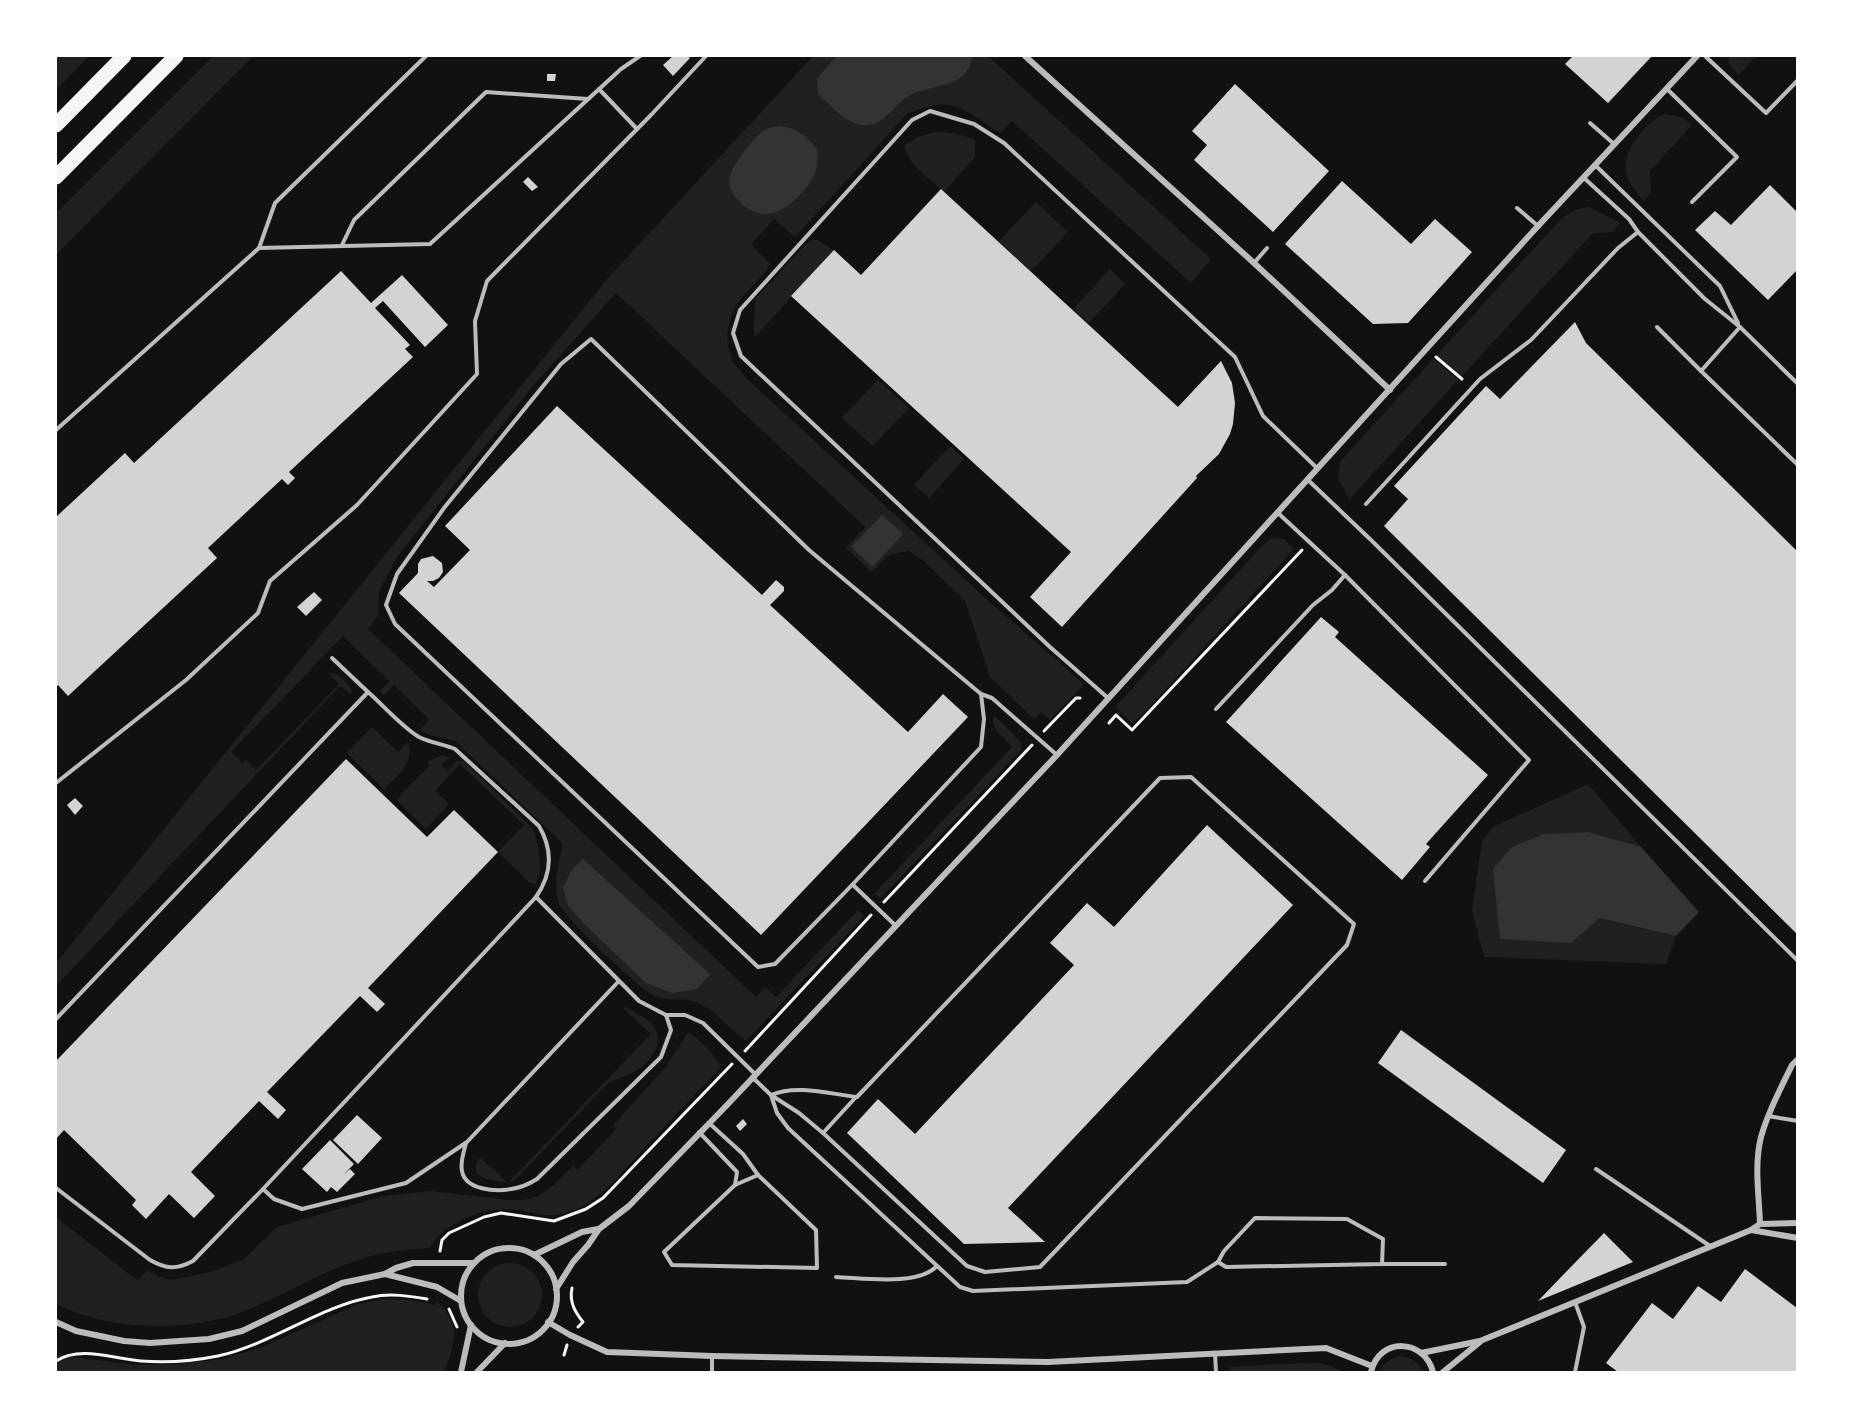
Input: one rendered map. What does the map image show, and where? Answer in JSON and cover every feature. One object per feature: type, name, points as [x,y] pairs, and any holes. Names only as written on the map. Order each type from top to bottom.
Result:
[{"type":"highway","points":[[56,124],[124,56]]},
{"type":"highway","points":[[56,177],[176,56]]},
{"type":"street","points":[[1024,56],[1254,263],[1390,390]]},
{"type":"street","points":[[556,1289],[573,1262],[599,1229],[629,1206],[1057,755],[1538,226],[1697,56]]},
{"type":"street","points":[[1760,1224],[1757,1165],[1760,1139],[1767,1116],[1797,1059]]},
{"type":"street","points":[[1421,1353],[1480,1341],[1751,1230],[1760,1224],[1797,1223]]},
{"type":"street","points":[[534,1255],[582,1233],[599,1229]]},
{"type":"street","points":[[1751,1230],[1797,1238]]},
{"type":"street","points":[[506,1248],[518,1249],[534,1255],[548,1268],[556,1289],[554,1312],[549,1322],[530,1339],[505,1343],[488,1339],[471,1325],[465,1316],[461,1301],[462,1283],[466,1272],[489,1252],[506,1248]]},
{"type":"street","points":[[56,1322],[84,1333],[124,1341],[150,1343],[209,1339],[242,1331],[342,1283],[385,1274],[413,1263],[474,1263]]},
{"type":"street","points":[[385,1274],[437,1287],[461,1301]]},
{"type":"street","points":[[549,1322],[570,1335],[607,1352],[1048,1362],[1326,1348],[1371,1369],[1378,1356],[1388,1349],[1399,1346],[1411,1347],[1421,1353],[1429,1360],[1433,1372]]},
{"type":"street","points":[[461,1372],[471,1325]]},
{"type":"street","points":[[1443,1372],[1480,1341]]},
{"type":"street","points":[[477,1372],[505,1343]]},
{"type":"lane","points":[[56,430],[259,248],[274,203],[426,56]]},
{"type":"lane","points":[[259,248],[430,244],[621,69],[640,56]]},
{"type":"lane","points":[[56,783],[186,680],[258,613],[270,581],[357,505],[477,374],[475,321],[487,281],[706,56]]},
{"type":"lane","points":[[1705,56],[1766,113],[1797,80]]},
{"type":"lane","points":[[1667,88],[1737,157],[1692,202]]},
{"type":"lane","points":[[599,89],[637,129]]},
{"type":"lane","points":[[342,246],[354,220],[486,92],[588,99]]},
{"type":"lane","points":[[1108,698],[1050,647],[741,356],[733,333],[740,310],[912,120],[930,111],[974,124],[1004,143],[1235,357],[1263,416],[1317,468]]},
{"type":"lane","points":[[1590,123],[1615,144]]},
{"type":"lane","points":[[1595,165],[1720,286],[1740,327]]},
{"type":"lane","points":[[1584,177],[1629,219],[1638,232],[1705,299],[1740,327],[1797,384]]},
{"type":"lane","points":[[1517,208],[1538,226]]},
{"type":"lane","points":[[1366,504],[1479,379],[1531,340],[1618,248],[1638,232]]},
{"type":"lane","points":[[1254,263],[1267,248]]},
{"type":"lane","points":[[1657,327],[1797,465]]},
{"type":"lane","points":[[1701,370],[1740,327]]},
{"type":"lane","points":[[981,694],[984,719],[981,747],[775,964],[758,967],[395,624],[387,605],[397,574],[444,508],[561,364],[591,339],[809,550],[981,694],[992,698],[1057,755]]},
{"type":"lane","points":[[1307,479],[1797,961]]},
{"type":"lane","points":[[1277,512],[1345,575],[1529,760],[1425,881]]},
{"type":"lane","points":[[1216,709],[1313,605],[1332,590],[1345,575]]},
{"type":"lane","points":[[56,1188],[160,1266],[179,1268],[192,1261],[263,1189],[536,897],[545,884],[549,867],[547,840],[539,826],[455,749],[444,744],[431,743],[416,735],[332,658]]},
{"type":"lane","points":[[56,1018],[368,692]]},
{"type":"lane","points":[[536,897],[639,1001],[666,1015],[685,1015],[703,1023],[771,1095],[799,1113],[823,1133],[967,1266],[985,1272],[1040,1267],[1347,945],[1354,924],[1191,777],[1160,778],[823,1133]]},
{"type":"lane","points":[[853,884],[896,926]]},
{"type":"lane","points":[[263,1189],[274,1199],[302,1209],[406,1183],[466,1142],[618,982]]},
{"type":"lane","points":[[466,1142],[462,1171],[465,1179],[473,1185],[498,1190],[512,1189],[527,1185],[537,1179],[661,1057],[670,1030],[666,1015]]},
{"type":"lane","points":[[771,1095],[781,1090],[794,1089],[857,1097]]},
{"type":"lane","points":[[771,1095],[777,1113],[788,1128],[936,1267],[960,1287],[973,1291],[1187,1282],[1218,1262],[1224,1251],[1255,1218],[1347,1219],[1383,1239],[1382,1264]]},
{"type":"lane","points":[[1767,1116],[1797,1121]]},
{"type":"lane","points":[[709,1122],[743,1154],[758,1175],[816,1230],[817,1268],[672,1265],[664,1252],[735,1185],[758,1175]]},
{"type":"lane","points":[[699,1132],[737,1172],[735,1185]]},
{"type":"lane","points":[[1596,1169],[1710,1246]]},
{"type":"lane","points":[[1218,1262],[1226,1267],[1445,1264]]},
{"type":"lane","points":[[836,1277],[914,1279],[929,1274],[936,1267]]},
{"type":"lane","points":[[1575,1302],[1584,1326],[1575,1372]]},
{"type":"lane","points":[[1215,1353],[1216,1372]]},
{"type":"lane","points":[[712,1356],[712,1372]]},
{"type":"path","points":[[1436,357],[1462,379]]},
{"type":"path","points":[[1109,723],[1116,715],[1132,730],[1295,556],[1310,544]]},
{"type":"path","points":[[440,1252],[442,1240],[449,1233],[483,1217],[501,1213],[554,1221],[586,1209],[603,1198],[738,1058],[1076,698],[1080,698]]},
{"type":"path","points":[[443,1302],[454,1318],[458,1336]]},
{"type":"path","points":[[56,1361],[73,1354],[89,1354]]},
{"type":"shaded area","points":[[56,56],[89,56],[56,90]]},
{"type":"shaded area","points":[[213,56],[253,56],[56,255],[56,213]]},
{"type":"shaded area","points":[[813,56],[988,56],[1211,259],[1191,283],[1012,121],[1000,133],[966,111],[947,105],[936,105],[907,114],[795,237],[774,219],[751,245],[770,264],[743,296],[730,318],[728,344],[736,366],[747,379],[992,604],[1084,684],[1081,688],[1050,720],[1041,712],[1034,719],[990,677],[965,601],[924,561],[909,551],[890,554],[872,572],[846,548],[865,527],[616,293],[533,386],[397,557],[379,591],[378,616],[368,629],[756,997],[765,987],[776,997],[858,910],[864,916],[746,1041],[702,1005],[655,996],[634,981],[603,953],[559,904],[556,883],[562,845],[559,840],[455,741],[429,735],[420,730],[429,719],[394,685],[384,695],[380,691],[389,681],[343,636],[231,752],[243,763],[246,760],[256,770],[339,684],[329,674],[331,673],[346,682],[351,688],[351,695],[340,686],[56,986],[56,963],[608,278]]},
{"type":"shaded area","points":[[836,56],[972,56],[969,67],[957,80],[910,95],[880,121],[861,125],[847,119],[818,94],[817,79]]},
{"type":"shaded area","points":[[1726,56],[1756,56],[1739,75],[1731,67]]},
{"type":"shaded area","points":[[1666,114],[1683,118],[1692,125],[1650,171],[1651,192],[1644,201],[1628,178],[1626,163],[1628,155],[1631,147],[1646,127]]},
{"type":"shaded area","points":[[780,126],[801,133],[817,149],[816,169],[805,189],[793,202],[771,214],[758,213],[745,206],[735,196],[731,190],[731,174],[741,156],[759,134],[768,128]]},
{"type":"shaded area","points":[[935,132],[965,136],[975,140],[975,157],[944,192],[914,165],[904,145],[918,137]]},
{"type":"shaded area","points":[[1036,202],[1068,232],[1031,271],[999,241]]},
{"type":"shaded area","points":[[1589,207],[1621,223],[1612,232],[1593,233],[1462,376],[1437,355],[1560,220],[1567,214]]},
{"type":"shaded area","points":[[812,240],[817,240],[834,250],[754,338],[755,299]]},
{"type":"shaded area","points":[[1110,269],[1125,284],[1089,323],[1073,309]]},
{"type":"shaded area","points":[[1433,359],[1458,380],[1349,500],[1338,478],[1340,462]]},
{"type":"shaded area","points":[[878,380],[909,408],[873,446],[842,418]]},
{"type":"shaded area","points":[[950,446],[964,459],[929,498],[914,485]]},
{"type":"shaded area","points":[[882,515],[903,534],[873,567],[851,547]]},
{"type":"shaded area","points":[[1270,539],[1284,539],[1294,549],[1143,714],[1132,723],[1115,707],[1262,546]]},
{"type":"shaded area","points":[[995,716],[1021,742],[1021,750],[881,898],[874,894],[1012,747],[995,729],[993,719]]},
{"type":"shaded area","points":[[372,727],[398,752],[408,742],[407,763],[384,789],[347,753]]},
{"type":"shaded area","points":[[442,755],[450,757],[441,765],[447,771],[457,761],[464,761],[532,828],[540,857],[538,879],[535,884],[530,883],[498,852],[524,825],[460,764],[435,791],[449,804],[426,829],[396,800],[430,765],[427,762]]},
{"type":"shaded area","points":[[1588,784],[1641,847],[1589,832],[1544,834],[1571,943],[1600,918],[1676,936],[1666,964],[1484,957],[1472,910],[1482,842],[1493,827]]},
{"type":"shaded area","points":[[1589,832],[1641,847],[1699,912],[1676,936],[1600,918],[1571,943],[1500,939],[1493,869],[1512,847],[1544,834]]},
{"type":"shaded area","points":[[583,859],[710,974],[697,989],[672,993],[646,983],[583,923],[568,905],[563,888],[572,869]]},
{"type":"shaded area","points":[[626,1007],[650,1022],[655,1029],[657,1043],[651,1057],[640,1068],[605,1086],[514,1181],[509,1182],[651,1034],[623,1008]]},
{"type":"shaded area","points":[[687,1034],[691,1034],[704,1045],[721,1067],[612,1184],[579,1208],[559,1215],[508,1209],[487,1211],[453,1225],[436,1239],[430,1248],[396,1251],[348,1263],[260,1305],[220,1319],[173,1326],[123,1324],[100,1320],[56,1304],[56,1217],[138,1281],[147,1270],[171,1280],[211,1272],[244,1259],[277,1227],[383,1196],[430,1191],[509,1200],[537,1197],[555,1184],[573,1166],[578,1170],[616,1129],[613,1125],[665,1068]]},
{"type":"shaded area","points":[[480,1157],[508,1183],[486,1179],[477,1174],[475,1166]]},
{"type":"shaded area","points":[[504,1263],[516,1263],[533,1272],[540,1283],[542,1295],[540,1307],[533,1318],[516,1327],[504,1327],[492,1322],[483,1313],[478,1301],[478,1289],[483,1277],[492,1268]]},
{"type":"shaded area","points":[[384,1299],[410,1300],[434,1305],[437,1301],[445,1310],[450,1318],[454,1335],[444,1372],[56,1372],[56,1355],[137,1365],[179,1364],[223,1359],[263,1347],[358,1304]]},
{"type":"shaded area","points":[[1398,1356],[1413,1360],[1423,1372],[1380,1372],[1384,1364]]},
{"type":"shaded area","points":[[1325,1364],[1342,1372],[1230,1372],[1229,1367]]},
{"type":"building","points":[[673,56],[690,58],[673,76],[663,65]]},
{"type":"building","points":[[1573,56],[1652,56],[1608,103],[1565,64]]},
{"type":"building","points":[[547,74],[556,74],[555,81],[547,81]]},
{"type":"building","points":[[1235,84],[1329,171],[1273,232],[1194,160],[1207,145],[1192,131]]},
{"type":"building","points":[[528,177],[538,187],[532,191],[523,182]]},
{"type":"building","points":[[1342,181],[1411,244],[1435,219],[1472,252],[1408,323],[1373,324],[1285,244]]},
{"type":"building","points":[[1770,185],[1797,212],[1797,270],[1768,300],[1695,230],[1715,211],[1731,225]]},
{"type":"building","points":[[941,189],[1178,407],[1221,361],[1232,383],[1235,403],[1233,424],[1219,454],[1196,476],[1197,478],[1062,627],[1030,597],[1071,552],[791,296],[834,250],[861,275]]},
{"type":"building","points":[[341,271],[371,303],[402,275],[448,325],[425,347],[383,301],[375,308],[410,345],[405,349],[413,357],[289,472],[295,478],[288,485],[282,479],[208,548],[217,558],[68,696],[58,685],[56,688],[56,517],[125,453],[134,463]]},
{"type":"building","points":[[1575,322],[1586,343],[1797,551],[1797,934],[1384,526],[1408,499],[1394,486],[1486,386],[1500,399]]},
{"type":"building","points":[[557,406],[762,595],[776,580],[784,587],[784,591],[770,605],[908,732],[943,694],[968,717],[761,935],[399,593],[418,573],[418,564],[421,559],[433,556],[442,563],[443,572],[439,578],[427,581],[434,587],[470,550],[445,526]]},
{"type":"building","points":[[314,592],[322,600],[306,616],[297,607]]},
{"type":"building","points":[[1321,617],[1339,632],[1335,637],[1488,775],[1426,844],[1430,847],[1402,880],[1226,722]]},
{"type":"building","points":[[346,759],[427,837],[454,810],[498,852],[368,988],[385,1004],[377,1012],[360,996],[267,1092],[286,1110],[278,1119],[259,1101],[191,1172],[215,1196],[194,1218],[169,1194],[146,1219],[132,1205],[136,1200],[64,1130],[56,1139],[56,1061]]},
{"type":"building","points":[[75,798],[83,806],[75,815],[67,805]]},
{"type":"building","points":[[1207,825],[1293,905],[1008,1208],[1045,1242],[964,1244],[847,1133],[878,1099],[915,1134],[1074,965],[1050,943],[1087,903],[1114,927]]},
{"type":"building","points":[[1401,1030],[1566,1150],[1543,1183],[1378,1063]]},
{"type":"building","points":[[357,1115],[382,1138],[358,1164],[333,1140]]},
{"type":"building","points":[[743,1119],[747,1124],[740,1131],[736,1126]]},
{"type":"building","points":[[330,1140],[354,1164],[343,1175],[350,1169],[355,1174],[337,1192],[331,1187],[327,1192],[302,1169]]},
{"type":"building","points":[[1604,1233],[1633,1262],[1538,1301],[1563,1275]]},
{"type":"building","points":[[1745,1269],[1797,1308],[1797,1372],[1618,1372],[1606,1363],[1652,1303],[1673,1319],[1698,1286],[1721,1302]]}]
